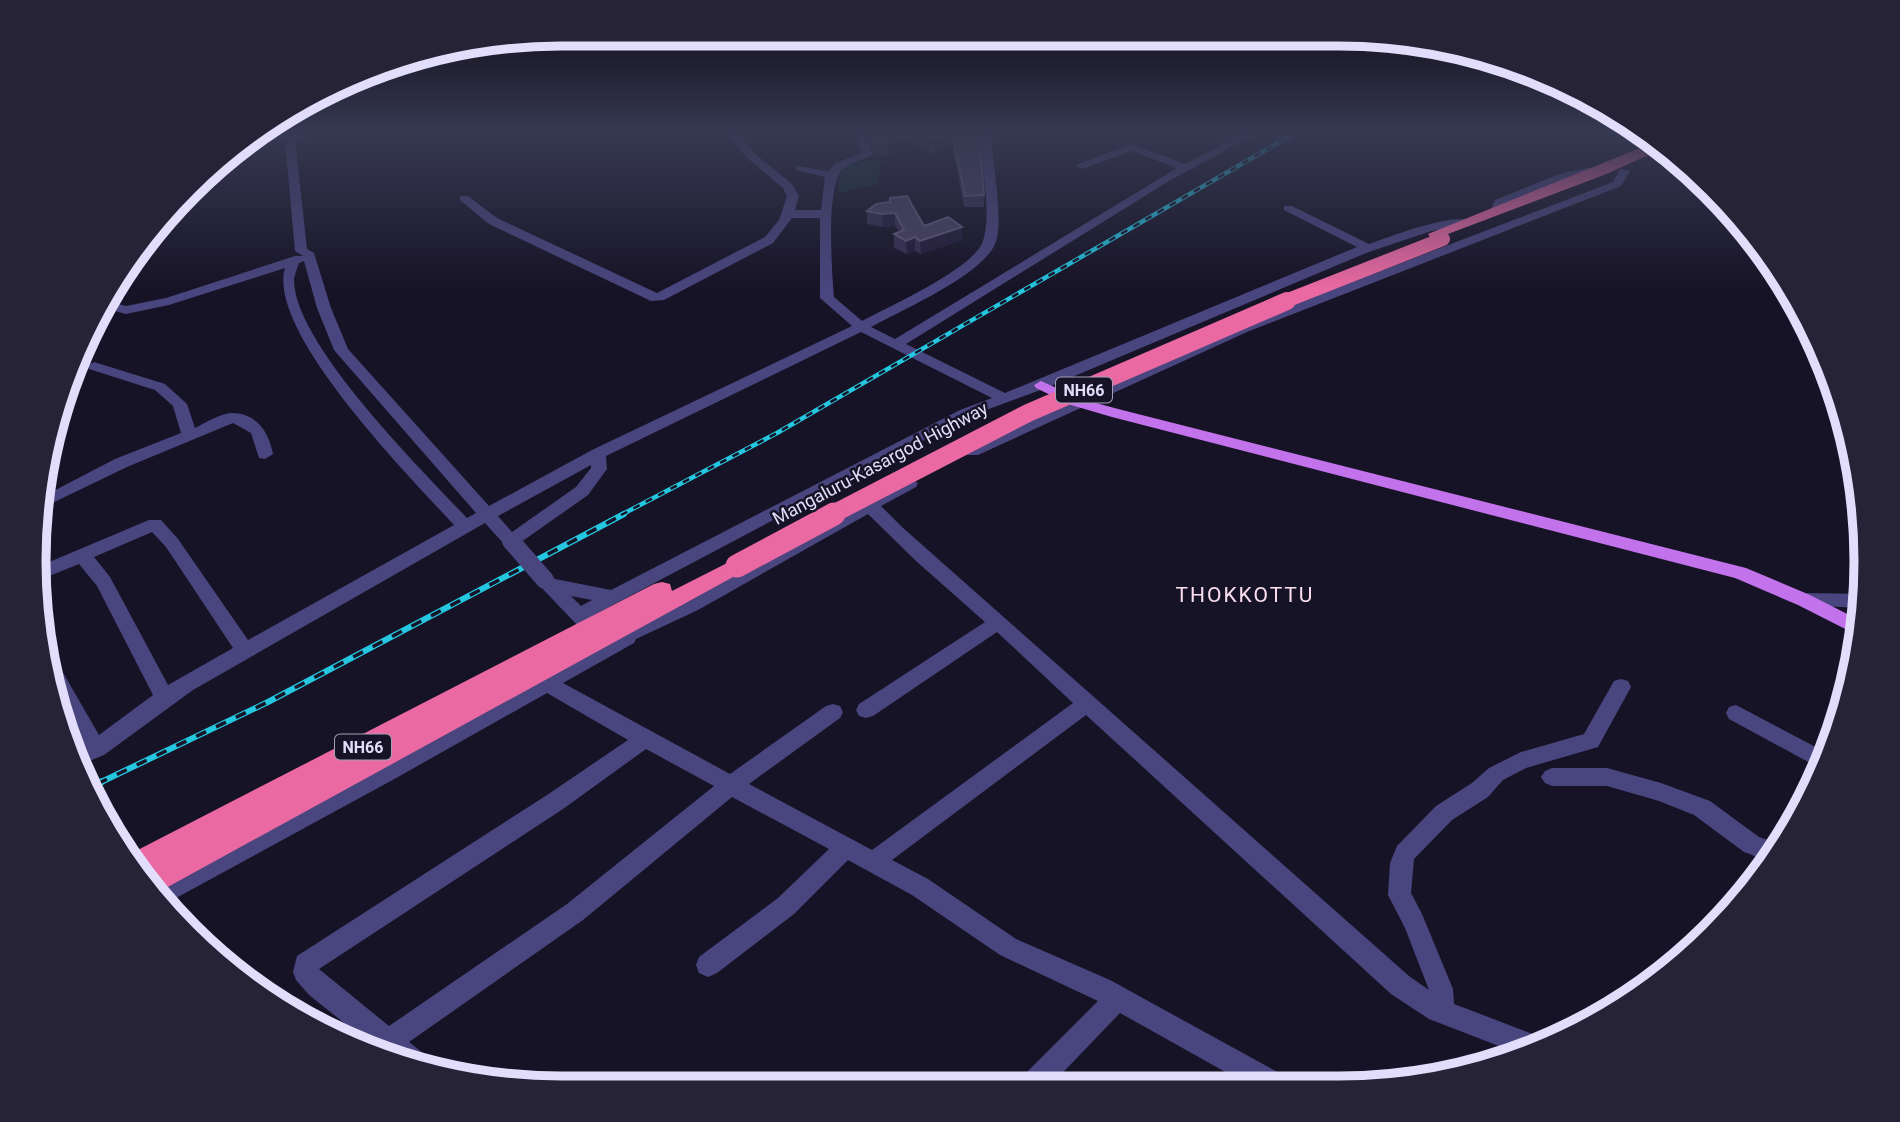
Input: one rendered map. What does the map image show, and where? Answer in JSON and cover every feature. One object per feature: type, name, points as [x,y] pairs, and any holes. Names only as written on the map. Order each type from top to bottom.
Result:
[{"type":"highway","name":"Mangaluru-Kasargod Highway","points":[[1439,237],[1468,222],[1566,184]]},
{"type":"highway","name":"Mangaluru-Kasargod Highway","points":[[142,862],[592,626],[733,561],[1028,414],[1439,237],[1587,184]]},
{"type":"highway","name":"Mangaluru-Kasargod Highway","points":[[156,879],[541,680],[592,626]]},
{"type":"main road","points":[[1041,385],[1076,402],[1117,414],[1720,568],[1804,600],[1850,624]]},
{"type":"street","points":[[297,184],[301,251],[309,254]]},
{"type":"street","points":[[464,198],[493,221],[619,279],[651,297],[675,290],[768,240],[789,214],[793,196],[786,184]]},
{"type":"street","points":[[830,184],[824,232],[827,298],[861,327],[1003,398]]},
{"type":"street","points":[[84,755],[97,749],[164,697],[485,514],[598,454],[861,327],[964,271],[989,244],[992,210],[990,184]]},
{"type":"street","points":[[895,345],[1158,184]]},
{"type":"street","points":[[166,892],[541,680],[759,569],[959,457],[1242,329],[1616,184]]},
{"type":"street","points":[[1288,208],[1368,248]]},
{"type":"street","points":[[789,214],[827,214]]},
{"type":"street","points":[[592,626],[613,597],[921,435],[1003,398],[1041,385],[1368,248],[1429,228],[1468,222]]},
{"type":"street","points":[[113,306],[126,310],[169,302],[309,254]]},
{"type":"street","points":[[309,254],[324,309],[341,350],[485,514],[548,583],[592,626],[636,632]]},
{"type":"street","points":[[293,261],[289,279],[296,313],[333,375],[363,415],[464,526]]},
{"type":"street","points":[[94,366],[160,387],[180,404],[188,435]]},
{"type":"street","points":[[49,500],[121,463],[232,418],[247,422],[262,436],[265,454]]},
{"type":"street","points":[[512,541],[582,491],[599,469],[598,454]]},
{"type":"street","points":[[870,505],[997,623],[1067,683],[1087,704],[1400,985],[1438,1010],[1522,1042]]},
{"type":"street","points":[[46,571],[155,524],[172,543],[245,651]]},
{"type":"street","points":[[82,555],[104,582],[164,697]]},
{"type":"street","points":[[548,583],[613,597]]},
{"type":"street","points":[[1804,600],[1852,601]]},
{"type":"street","points":[[866,710],[997,623]]},
{"type":"street","points":[[541,680],[920,887],[1008,947],[1118,998],[1251,1076]]},
{"type":"street","points":[[61,687],[97,749]]},
{"type":"street","points":[[1438,1010],[1442,1003],[1441,989],[1414,922],[1399,895],[1401,863],[1405,853],[1444,813],[1480,790],[1496,774],[1521,761],[1591,741],[1620,687]]},
{"type":"street","points":[[874,861],[1087,704]]},
{"type":"street","points":[[387,1042],[575,912],[731,785],[833,712]]},
{"type":"street","points":[[1736,713],[1816,757]]},
{"type":"street","points":[[397,1050],[318,986],[305,972],[306,964],[555,802],[645,739]]},
{"type":"street","points":[[1552,777],[1607,778],[1661,792],[1702,808],[1752,845],[1766,850]]},
{"type":"street","points":[[708,965],[786,906],[846,846]]},
{"type":"street","points":[[1041,1076],[1118,998]]},
{"type":"green space","points":[[838,184],[876,184],[839,193]]},
{"type":"building","points":[[963,184],[983,184],[984,195],[965,196]]},
{"type":"building","points":[[907,196],[924,226],[948,217],[962,227],[920,241],[915,237],[906,241],[894,234],[904,230],[895,213],[867,211],[876,204],[890,202],[890,198]]},
{"type":"railway","points":[[621,515],[777,433],[1207,184]]},
{"type":"railway","points":[[97,784],[268,702],[624,514]]},
{"type":"railway","points":[[97,784],[101,782]]},
{"type":"district","name":"THOKKOTTU","points":[[1245,595]]}]
